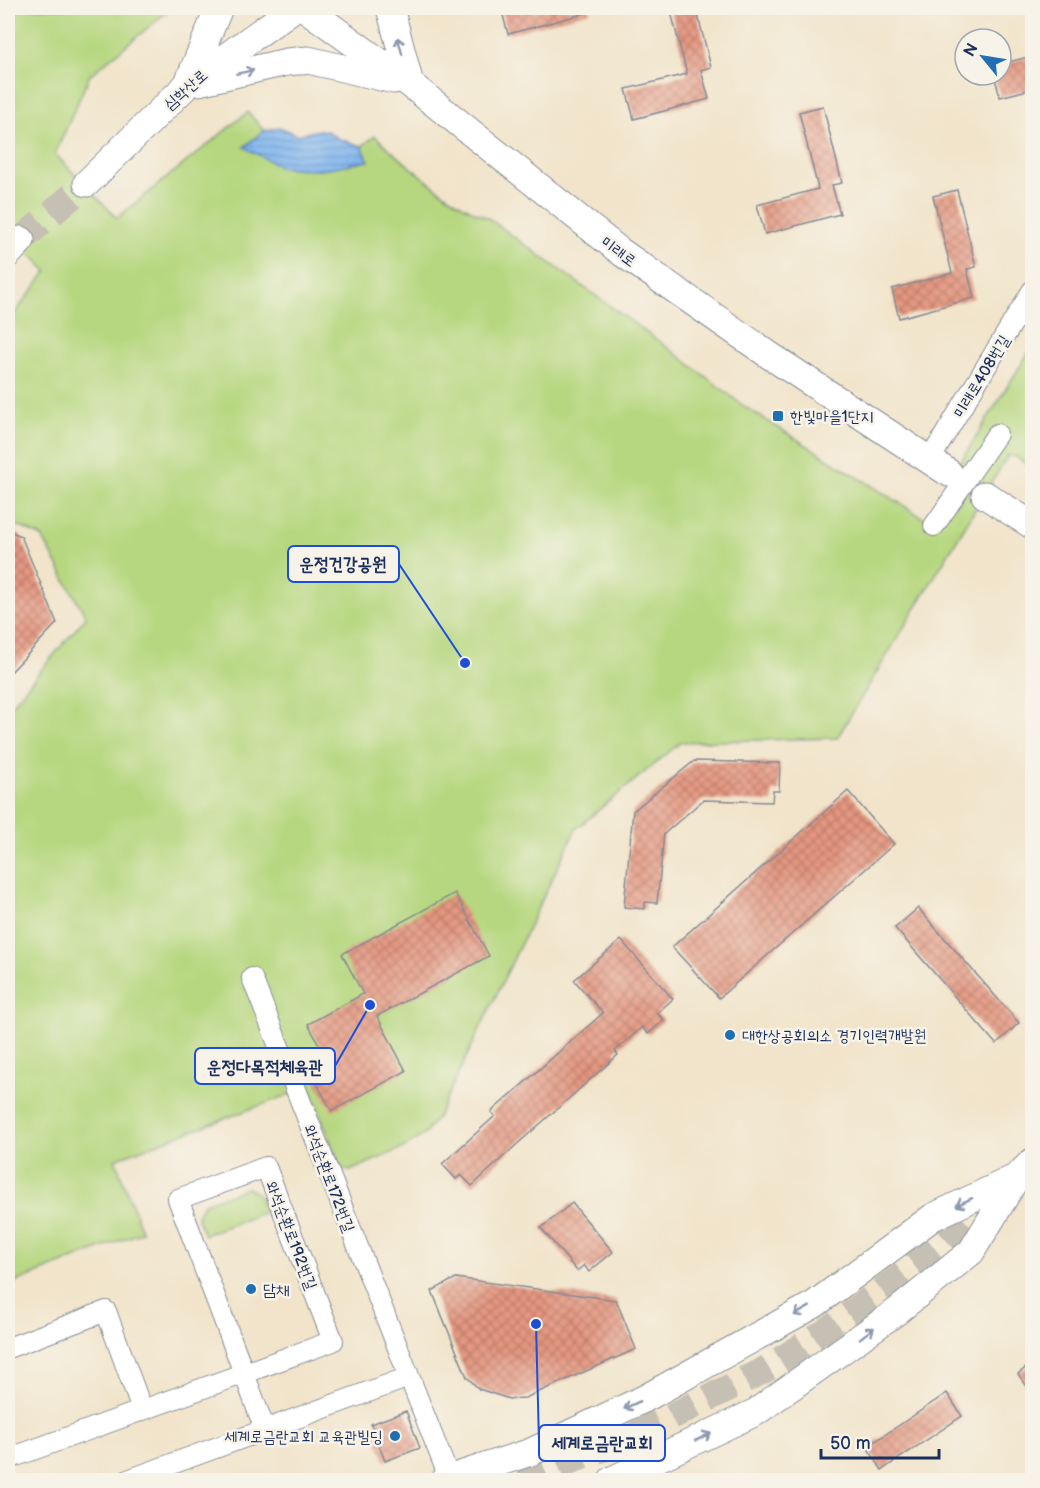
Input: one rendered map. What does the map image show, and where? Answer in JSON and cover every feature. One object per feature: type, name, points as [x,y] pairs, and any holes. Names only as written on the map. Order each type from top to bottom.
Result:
[{"type":"street","points":[[188,84],[219,8]]},
{"type":"street","name":"심학산로","points":[[87,183],[188,84],[294,8]]},
{"type":"street","name":"미래로","points":[[305,8],[410,84],[621,252],[772,357],[939,467]]},
{"type":"street","points":[[188,84],[287,62],[308,60],[410,84],[390,8]]},
{"type":"street","name":"미래로408번길","points":[[939,467],[1032,291]]},
{"type":"street","points":[[934,526],[997,434]]},
{"type":"street","points":[[986,495],[1032,525]]},
{"type":"street","name":"와석순환로172번길","points":[[252,978],[448,1480]]},
{"type":"street","name":"와석순환로192번길","points":[[8,1459],[142,1410],[244,1373],[333,1341],[266,1167],[178,1199],[244,1373],[265,1430]]},
{"type":"street","points":[[448,1480],[531,1452],[644,1399],[815,1304],[933,1217],[1025,1170]]},
{"type":"street","points":[[612,1480],[756,1412],[857,1341],[971,1252],[1025,1170]]},
{"type":"street","points":[[8,1348],[106,1311],[142,1410]]},
{"type":"street","points":[[128,1480],[409,1377]]},
{"type":"green space","points":[[8,8],[172,8],[90,75],[55,154],[117,218],[248,112],[264,131],[244,147],[368,161],[362,146],[375,136],[443,192],[472,211],[488,218],[679,356],[745,407],[925,519],[1032,347],[1032,468],[1016,457],[1008,455],[837,738],[681,742],[576,829],[438,1116],[425,1134],[407,1146],[350,1171],[341,1169],[310,1087],[115,1159],[142,1232],[8,1285],[8,709],[86,617],[42,537],[8,521],[8,322],[47,271],[8,232]]},
{"type":"green space","points":[[247,1188],[258,1194],[265,1212],[204,1235],[197,1216],[204,1203]]},
{"type":"water","points":[[279,127],[297,135],[319,130],[327,131],[339,139],[362,146],[369,161],[318,170],[280,167],[244,147],[264,131]]},
{"type":"building","points":[[501,8],[589,8],[590,12],[508,34]]},
{"type":"building","points":[[670,8],[696,8],[711,67],[701,70],[709,99],[634,119],[626,89],[687,74]]},
{"type":"building","points":[[1032,56],[1032,89],[1000,97],[997,87],[1013,87],[1013,61]]},
{"type":"building","points":[[823,106],[842,183],[832,185],[840,214],[765,234],[757,205],[818,189],[799,112]]},
{"type":"building","points":[[957,190],[976,267],[967,269],[974,298],[899,318],[892,289],[952,273],[933,196]]},
{"type":"building","points":[[8,530],[21,536],[57,623],[8,675]]},
{"type":"building","points":[[694,761],[780,763],[779,791],[773,791],[772,802],[703,800],[664,834],[657,903],[645,902],[645,909],[624,907],[633,811]]},
{"type":"building","points":[[848,791],[894,844],[719,998],[672,947]]},
{"type":"building","points":[[455,893],[489,956],[377,1016],[406,1071],[332,1111],[305,1062],[323,1052],[308,1024],[363,994],[342,954]]},
{"type":"building","points":[[918,908],[1019,1023],[996,1044],[895,928]]},
{"type":"building","points":[[621,940],[673,999],[657,1013],[664,1020],[648,1034],[642,1027],[615,1051],[618,1055],[472,1186],[461,1175],[456,1179],[442,1164],[495,1116],[491,1112],[603,1013],[574,980]]},
{"type":"building","points":[[572,1203],[613,1252],[589,1272],[584,1265],[577,1271],[541,1228]]},
{"type":"building","points":[[456,1278],[616,1300],[636,1349],[525,1398],[509,1399],[479,1389],[467,1377],[432,1291]]},
{"type":"building","points":[[1032,1363],[1032,1393],[1018,1374]]},
{"type":"building","points":[[947,1393],[962,1416],[882,1470],[867,1447]]},
{"type":"building","name":"세계로금란교회 교육관빌딩","points":[[406,1411],[420,1448],[385,1461],[371,1424]]},
{"type":"tunnel","points":[[21,240],[87,183]]},
{"type":"tunnel","points":[[520,1480],[623,1441],[764,1370],[827,1331],[885,1288],[945,1242],[1008,1185]]},
{"type":"place","name":"한빛마을1단지","points":[[778,416]]},
{"type":"place","name":"운정건강공원","points":[[465,663]]},
{"type":"place","name":"운정다목적체육관","points":[[370,1005]]},
{"type":"place","name":"대한상공회의소 경기인력개발원","points":[[730,1035]]},
{"type":"place","name":"담채","points":[[251,1289]]},
{"type":"place","name":"세계로금란교회","points":[[536,1324]]},
{"type":"place","name":"세계로금란교회 교육관빌딩","points":[[395,1436]]}]
